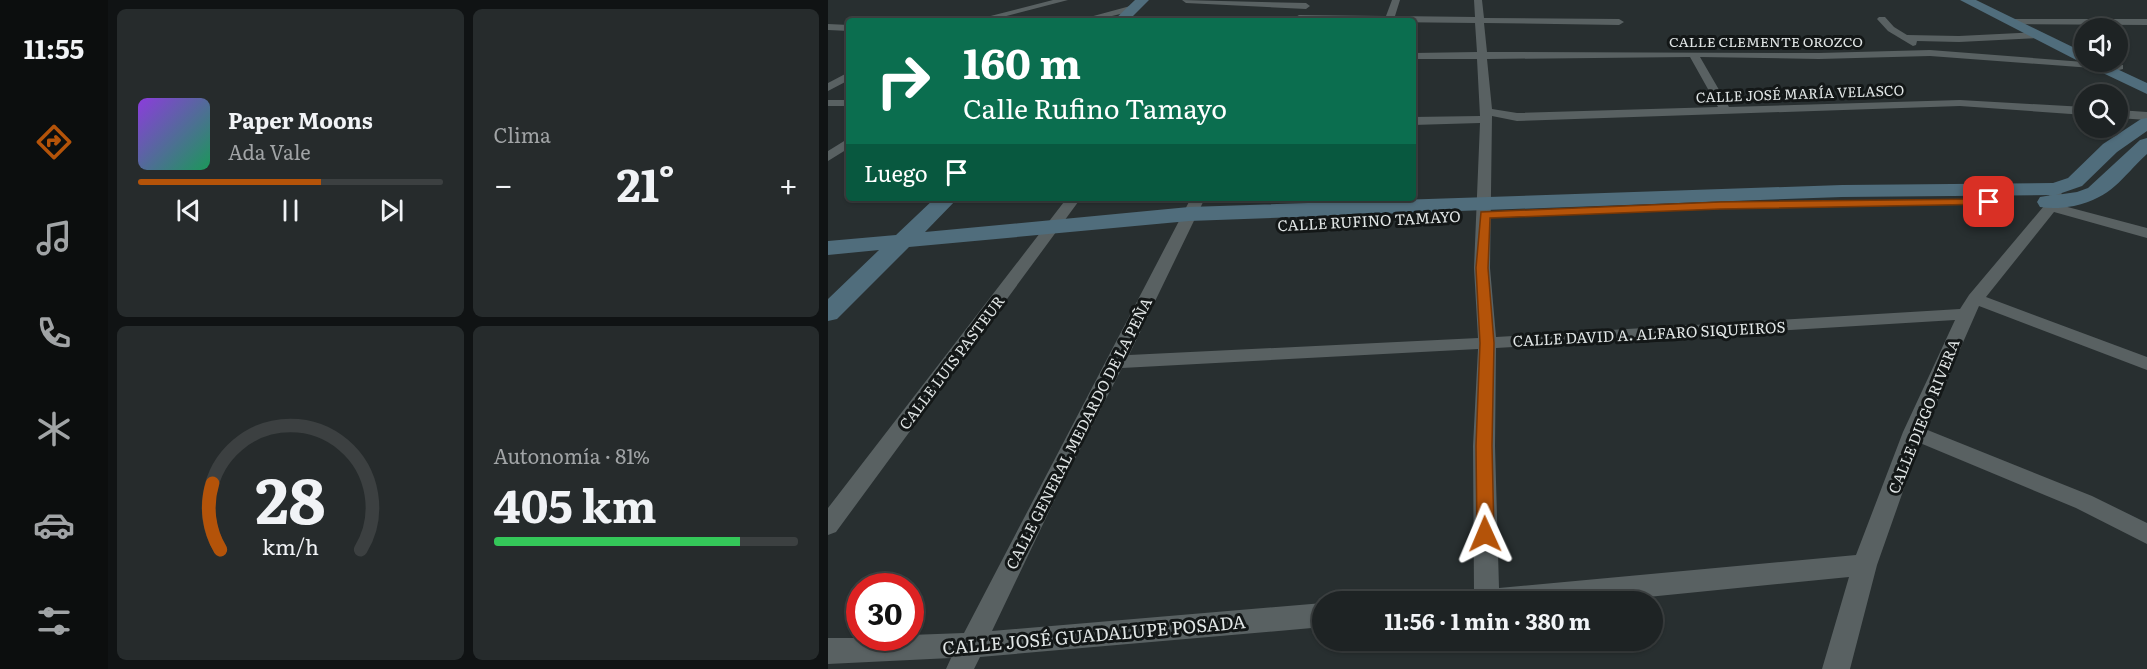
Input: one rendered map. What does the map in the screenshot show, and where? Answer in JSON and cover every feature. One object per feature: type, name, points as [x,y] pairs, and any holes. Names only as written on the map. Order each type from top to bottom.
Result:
[{"type":"street","points":[[989,18],[1065,0]]},
{"type":"street","points":[[1096,18],[1137,10],[1156,0]]},
{"type":"street","points":[[1186,0],[1308,3],[1299,18]]},
{"type":"street","points":[[1390,18],[1396,0]]},
{"type":"street","points":[[1478,0],[1486,119],[1482,268],[1487,343],[1481,591]]},
{"type":"street","points":[[1966,0],[2074,46]]},
{"type":"street","points":[[1981,0],[2038,35],[2074,53]]},
{"type":"street","points":[[1882,19],[1891,29],[1930,53]]},
{"type":"street","points":[[1416,20],[1619,22]]},
{"type":"street","points":[[2018,22],[2147,22]]},
{"type":"street","points":[[2130,22],[2147,31]]},
{"type":"street","points":[[828,33],[833,27]]},
{"type":"street","points":[[1905,38],[1959,39],[2038,35]]},
{"type":"street","name":"CALLE CLEMENTE OROZCO","points":[[1416,56],[1693,54],[1820,56],[1930,53],[2074,62]]},
{"type":"street","points":[[1693,54],[1726,111]]},
{"type":"street","points":[[2118,72],[2147,89]]},
{"type":"street","points":[[2125,72],[2147,81]]},
{"type":"street","points":[[828,88],[846,77]]},
{"type":"street","points":[[828,103],[846,103]]},
{"type":"street","name":"CALLE JOSÉ MARÍA VELASCO","points":[[1416,121],[1960,103],[2074,110]]},
{"type":"street","points":[[2128,115],[2147,116]]},
{"type":"street","points":[[2054,199],[2116,144],[2147,123]]},
{"type":"street","points":[[828,157],[846,144]]},
{"type":"street","points":[[2116,144],[2144,149]]},
{"type":"street","name":"CALLE RUFINO TAMAYO","points":[[828,261],[880,250],[1048,232],[1189,213],[2054,199],[2074,201],[2101,191],[2144,149]]},
{"type":"street","points":[[2054,199],[2147,233]]},
{"type":"street","name":"CALLE DIEGO RIVERA","points":[[1836,669],[1865,565],[1913,432],[1970,307],[2054,199]]},
{"type":"street","points":[[828,313],[922,201]]},
{"type":"street","points":[[828,289],[943,201]]},
{"type":"street","name":"CALLE LUIS PASTEUR","points":[[828,525],[1072,201]]},
{"type":"street","name":"CALLE GENERAL MEDARDO DE LA PEÑA","points":[[960,669],[1189,213]]},
{"type":"street","name":"CALLE RUFINO TAMAYO","points":[[828,248],[880,250]]},
{"type":"street","points":[[1970,307],[2147,364]]},
{"type":"street","name":"CALLE DAVID A. ALFARO SIQUEIROS","points":[[1116,362],[1487,343],[1970,307]]},
{"type":"street","points":[[1913,432],[2084,502],[2147,534]]},
{"type":"street","points":[[1588,591],[1865,565]]},
{"type":"street","name":"CALLE JOSÉ GUADALUPE POSADA","points":[[828,651],[973,645],[1312,616]]},
{"type":"route","points":[[1485,534],[1484,446],[1487,343],[1482,268],[1485,215],[1720,206],[1989,202]]}]
